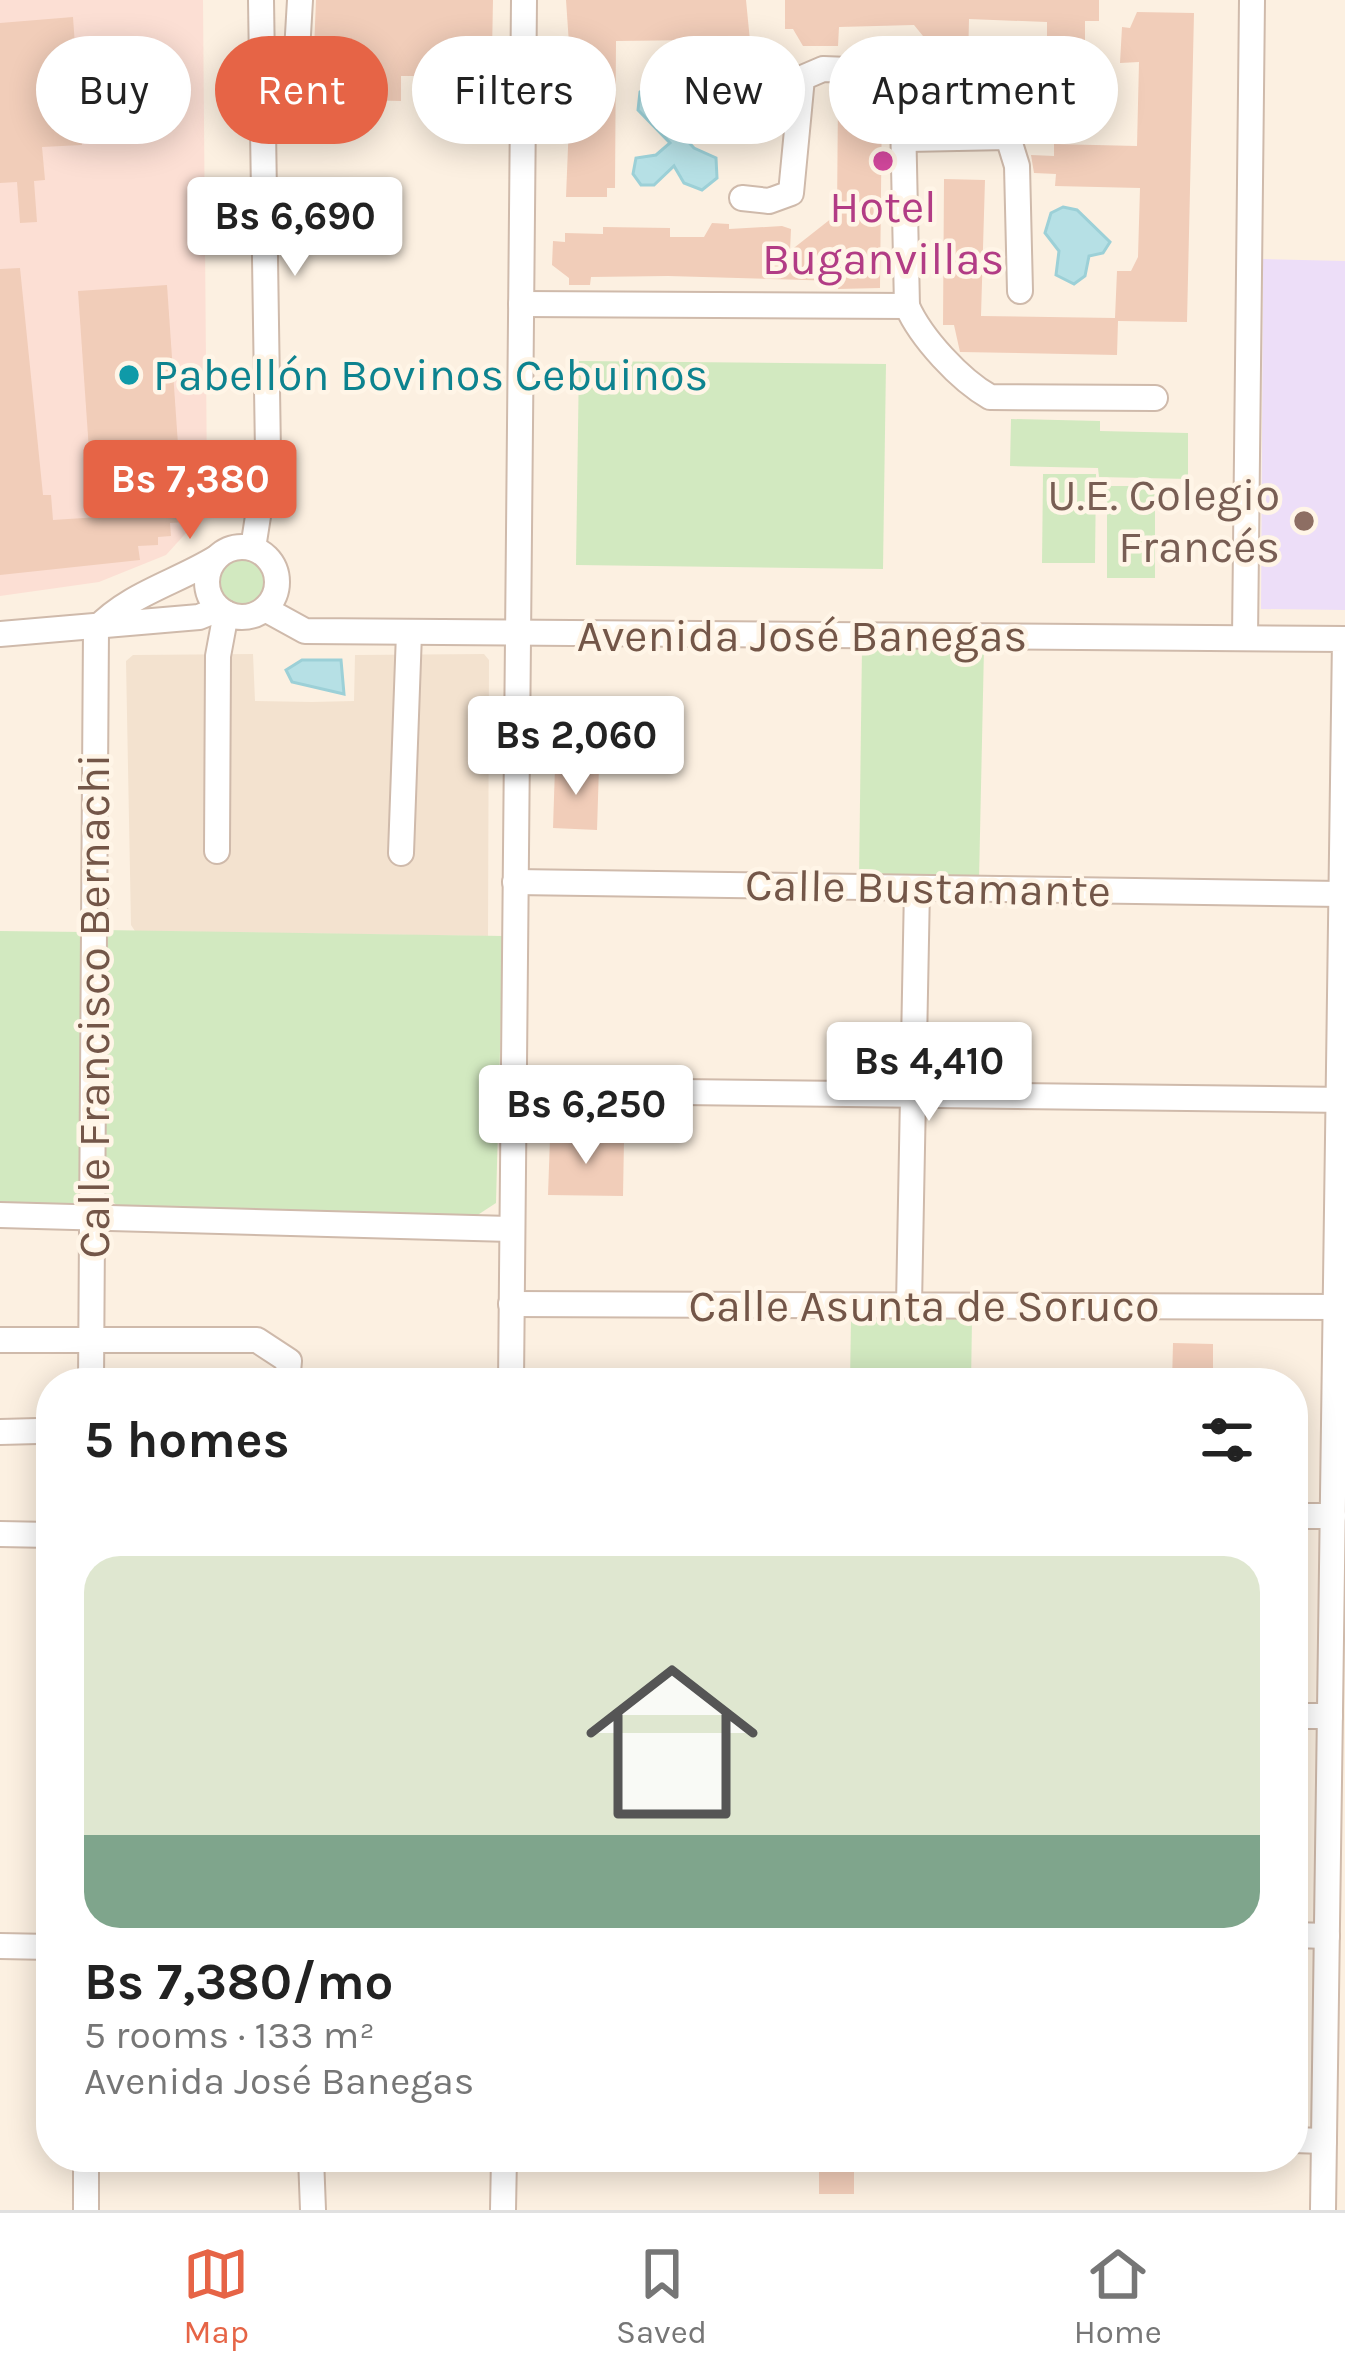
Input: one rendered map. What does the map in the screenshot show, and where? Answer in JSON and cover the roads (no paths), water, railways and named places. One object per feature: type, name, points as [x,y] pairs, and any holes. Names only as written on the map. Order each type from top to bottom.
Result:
[{"type":"street","points":[[261,0],[261,36]]},
{"type":"street","points":[[298,36],[300,0]]},
{"type":"street","points":[[511,1368],[524,0]]},
{"type":"street","points":[[1245,638],[1252,0]]},
{"type":"street","points":[[742,198],[769,201],[791,193],[802,78],[829,69]]},
{"type":"street","points":[[253,548],[265,484],[263,144]]},
{"type":"street","points":[[907,144],[908,306],[914,321],[975,388],[990,397],[1155,398]]},
{"type":"street","points":[[1010,144],[1017,166],[1019,291]]},
{"type":"street","points":[[206,230],[264,228]]},
{"type":"street","points":[[521,304],[908,306]]},
{"type":"street","points":[[207,481],[265,484]]},
{"type":"street","points":[[0,634],[96,629],[222,611],[242,618],[265,609],[275,596],[277,572],[253,548],[238,547],[183,578],[119,604],[96,629]]},
{"type":"street","points":[[217,557],[207,588],[222,611],[217,851]]},
{"type":"street","name":"Avenida José Banegas","points":[[265,609],[305,631],[1345,639]]},
{"type":"street","name":"Calle Francisco Bernachi","points":[[91,1368],[96,629]]},
{"type":"street","points":[[401,853],[409,633]]},
{"type":"street","points":[[1323,2210],[1324,2141],[1335,2108],[1327,1936],[1336,1862],[1330,1716],[1338,1608],[1333,1516],[1340,1358],[1336,1307],[1345,639]]},
{"type":"street","name":"Calle Bustamante","points":[[515,882],[1341,894]]},
{"type":"street","points":[[909,1305],[917,888]]},
{"type":"street","points":[[514,1090],[1342,1100]]},
{"type":"street","points":[[0,1215],[512,1229]]},
{"type":"street","name":"Calle Asunta de Soruco","points":[[512,1304],[1336,1307]]},
{"type":"street","points":[[0,1340],[257,1340],[289,1361],[288,1368]]},
{"type":"street","points":[[0,1432],[36,1432]]},
{"type":"street","points":[[1308,1516],[1333,1516]]},
{"type":"street","points":[[0,1534],[36,1535]]},
{"type":"street","points":[[1308,1716],[1330,1716]]},
{"type":"street","points":[[1308,1935],[1327,1936]]},
{"type":"street","points":[[0,1946],[36,1947]]},
{"type":"street","points":[[1308,2140],[1324,2141]]},
{"type":"street","points":[[86,2172],[86,2210]]},
{"type":"street","points":[[311,2172],[313,2210]]},
{"type":"street","points":[[503,2210],[504,2172]]},
{"type":"water","points":[[669,144],[690,144],[716,158],[717,178],[702,190],[684,183],[674,166],[654,185],[641,185],[633,174],[636,158],[656,155]]},
{"type":"water","points":[[1063,207],[1077,210],[1110,242],[1103,253],[1089,256],[1085,276],[1074,284],[1056,275],[1059,251],[1045,233],[1051,213]]},
{"type":"water","points":[[302,660],[341,660],[344,694],[292,682],[286,670]]},
{"type":"place","name":"Hotel Buganvillas","points":[[883,161]]},
{"type":"place","name":"Pabellón Bovinos Cebuinos","points":[[129,375]]},
{"type":"place","name":"U.E. Colegio Francés","points":[[1304,521]]}]
